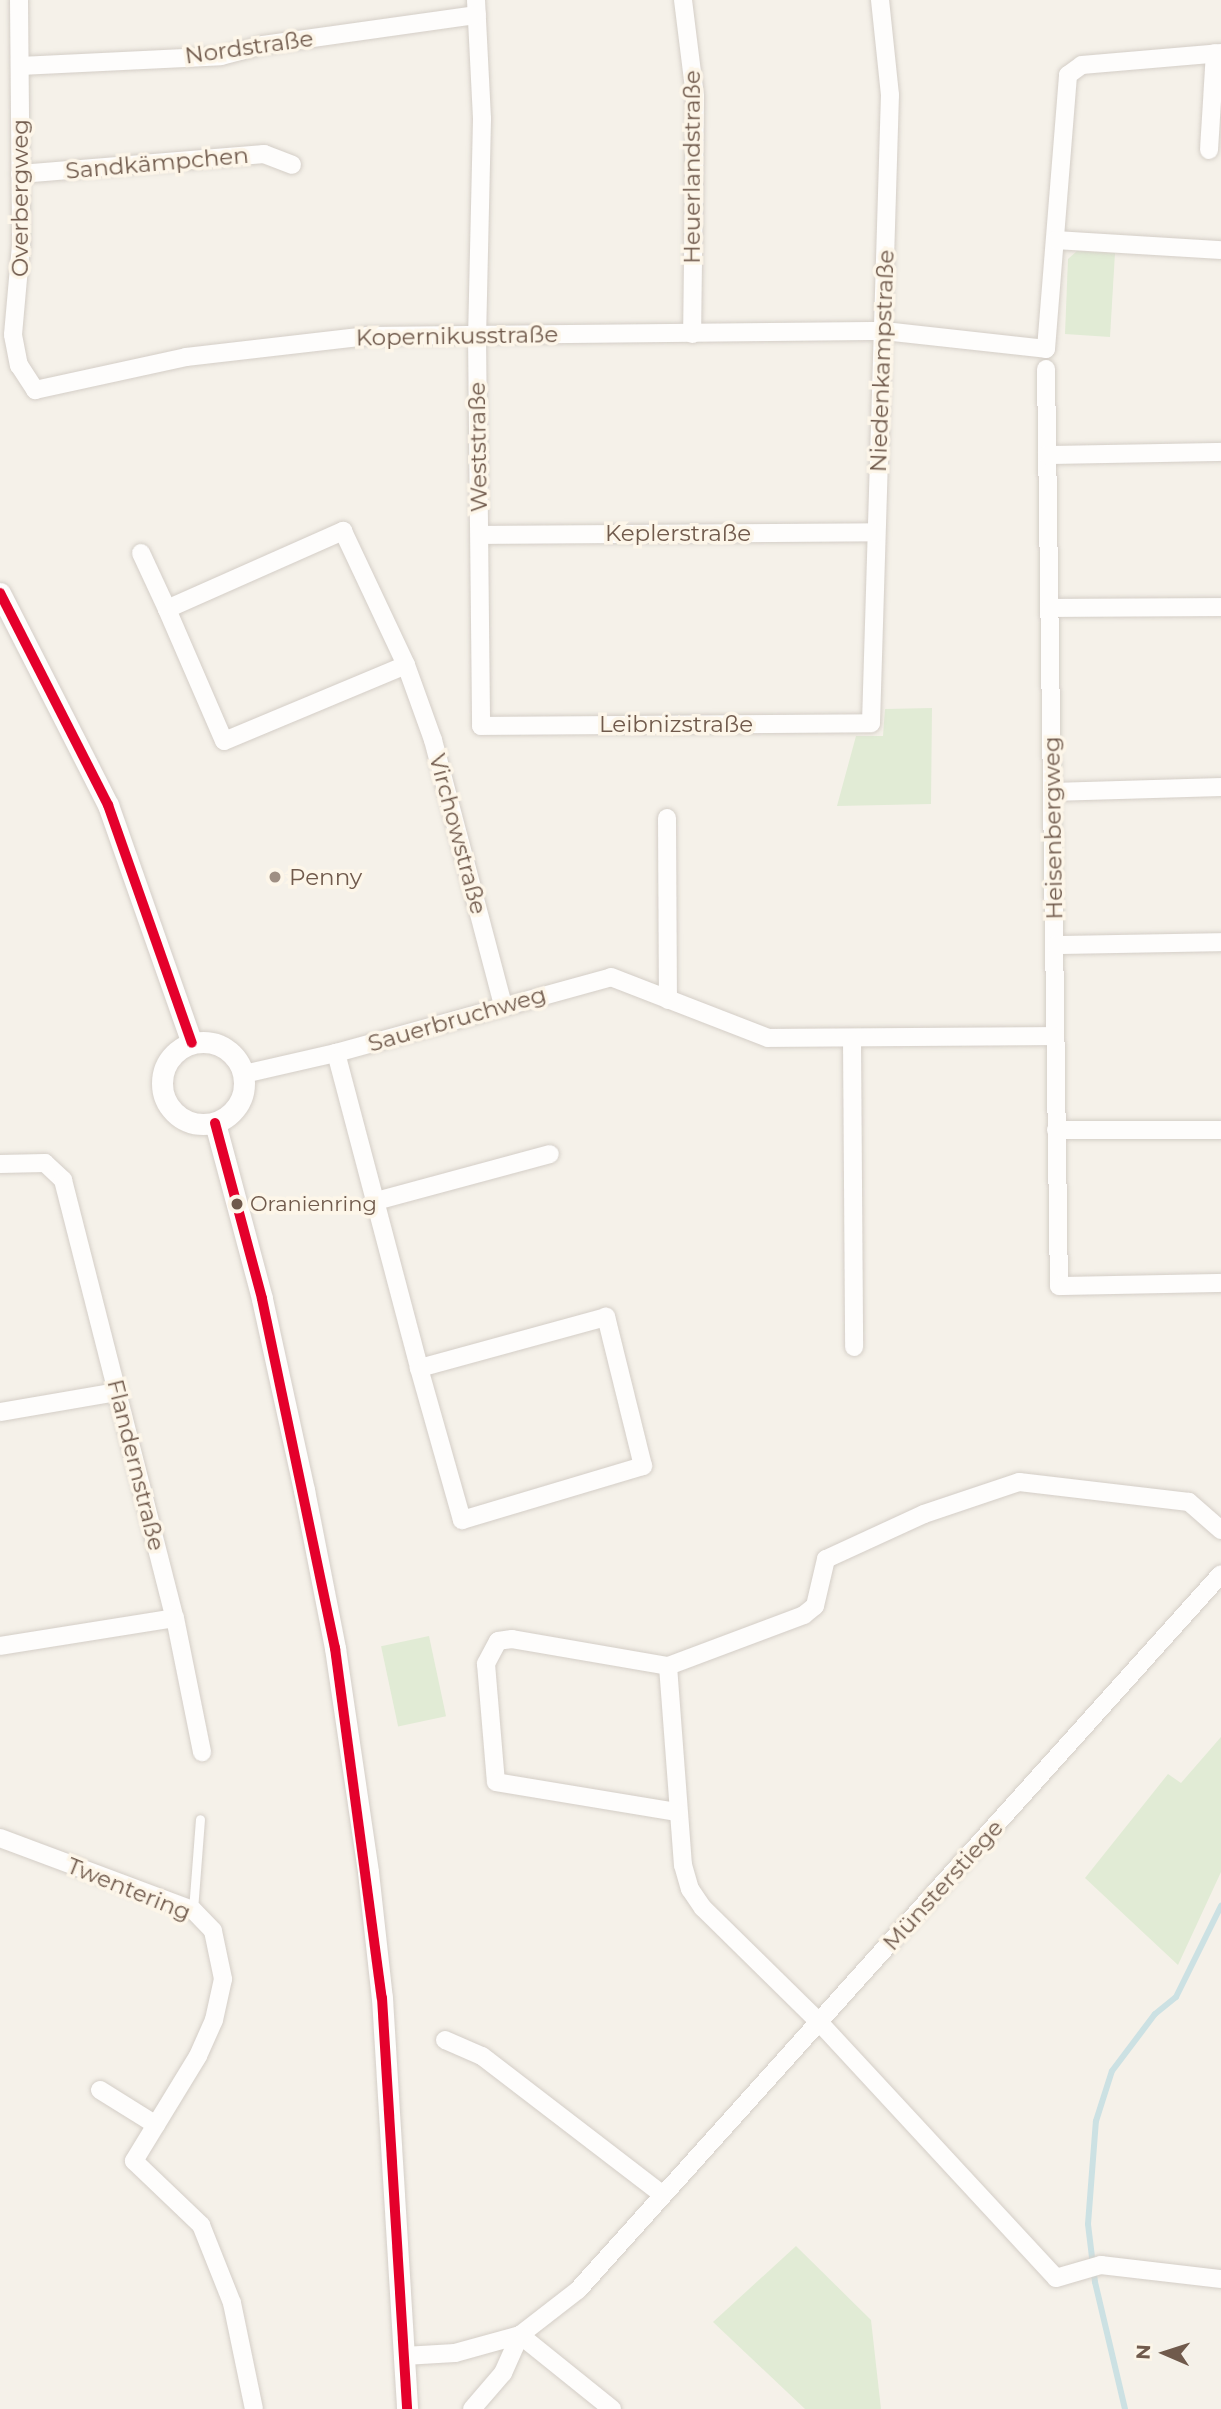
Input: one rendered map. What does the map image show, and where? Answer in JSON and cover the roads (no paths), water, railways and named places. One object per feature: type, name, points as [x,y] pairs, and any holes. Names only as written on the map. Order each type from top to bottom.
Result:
[{"type":"street","name":"Overbergweg","points":[[19,0],[19,303],[13,335],[19,365],[35,390]]},
{"type":"street","name":"Heuerlandstraße","points":[[683,0],[695,97],[692,334]]},
{"type":"street","name":"Niedenkampstraße","points":[[871,723],[890,95],[880,0]]},
{"type":"street","name":"Nordstraße","points":[[20,66],[221,56],[263,45],[476,8]]},
{"type":"street","name":"Weststraße","points":[[476,8],[482,119],[477,335],[481,726]]},
{"type":"street","points":[[1209,150],[1218,53],[1082,65],[1068,75],[1056,240],[1221,250]]},
{"type":"street","name":"Sandkämpchen","points":[[20,174],[264,154],[292,165]]},
{"type":"street","name":"Kopernikusstraße","points":[[35,390],[186,357],[275,343],[368,336],[884,331],[1046,349],[1056,240]]},
{"type":"street","name":"Heisenbergweg","points":[[1046,369],[1059,1286],[1221,1283]]},
{"type":"street","points":[[1047,455],[1221,453]]},
{"type":"street","name":"Virchowstraße","points":[[167,609],[343,531],[406,665],[433,740],[503,1005]]},
{"type":"street","name":"Keplerstraße","points":[[480,535],[876,532]]},
{"type":"street","points":[[141,552],[224,741],[406,665]]},
{"type":"street","points":[[0,593],[108,805],[192,1043]]},
{"type":"street","points":[[1050,608],[1221,607]]},
{"type":"street","name":"Leibnizstraße","points":[[481,726],[871,723]]},
{"type":"street","points":[[1052,792],[1221,788]]},
{"type":"street","points":[[667,818],[668,1000]]},
{"type":"street","points":[[1056,945],[1221,942]]},
{"type":"street","name":"Sauerbruchweg","points":[[244,1074],[336,1053],[611,977],[768,1038],[1055,1036]]},
{"type":"street","points":[[852,1039],[854,1347]]},
{"type":"street","points":[[192,1043],[225,1047],[244,1074],[240,1104],[215,1123],[185,1121],[165,1099],[163,1071],[170,1058],[192,1043]]},
{"type":"street","points":[[336,1053],[419,1368],[463,1520],[643,1466],[606,1317],[419,1368]]},
{"type":"street","points":[[215,1123],[284,1394],[335,1648],[382,1998],[407,2409]]},
{"type":"street","points":[[1056,1130],[1221,1130]]},
{"type":"street","points":[[376,1201],[550,1154]]},
{"type":"street","name":"Flandernstraße","points":[[0,1164],[45,1163],[63,1180],[175,1618],[202,1752]]},
{"type":"street","points":[[0,1412],[117,1392]]},
{"type":"street","points":[[678,1812],[496,1782],[486,1664],[498,1641],[512,1639],[668,1666],[804,1615],[815,1605],[825,1559],[924,1514],[1019,1482],[1189,1502],[1221,1530]]},
{"type":"street","name":"Münsterstiege","points":[[404,2356],[455,2353],[520,2335],[578,2290],[1221,1574]]},
{"type":"street","points":[[0,1646],[175,1618]]},
{"type":"street","points":[[668,1666],[678,1812],[690,1889],[703,1908],[820,2023],[1056,2278],[1101,2265],[1221,2278]]},
{"type":"street","name":"Twentering","points":[[0,1838],[193,1910],[213,1931],[223,1979],[214,2020],[198,2056],[134,2161],[201,2225],[232,2303],[254,2409]]},
{"type":"street","points":[[445,2040],[482,2056],[663,2195]]},
{"type":"street","points":[[100,2090],[156,2125]]},
{"type":"street","points":[[520,2335],[612,2409]]},
{"type":"street","name":"Münsterstiege","points":[[472,2409],[503,2373],[520,2335]]},
{"type":"lane","points":[[193,1910],[200,1819]]},
{"type":"waterway","points":[[1125,2409],[1095,2282],[1088,2224],[1096,2121],[1112,2071],[1155,2014],[1176,1997],[1221,1906]]},
{"type":"place","name":"Penny","points":[[275,877]]},
{"type":"place","name":"Oranienring","points":[[237,1204]]}]
